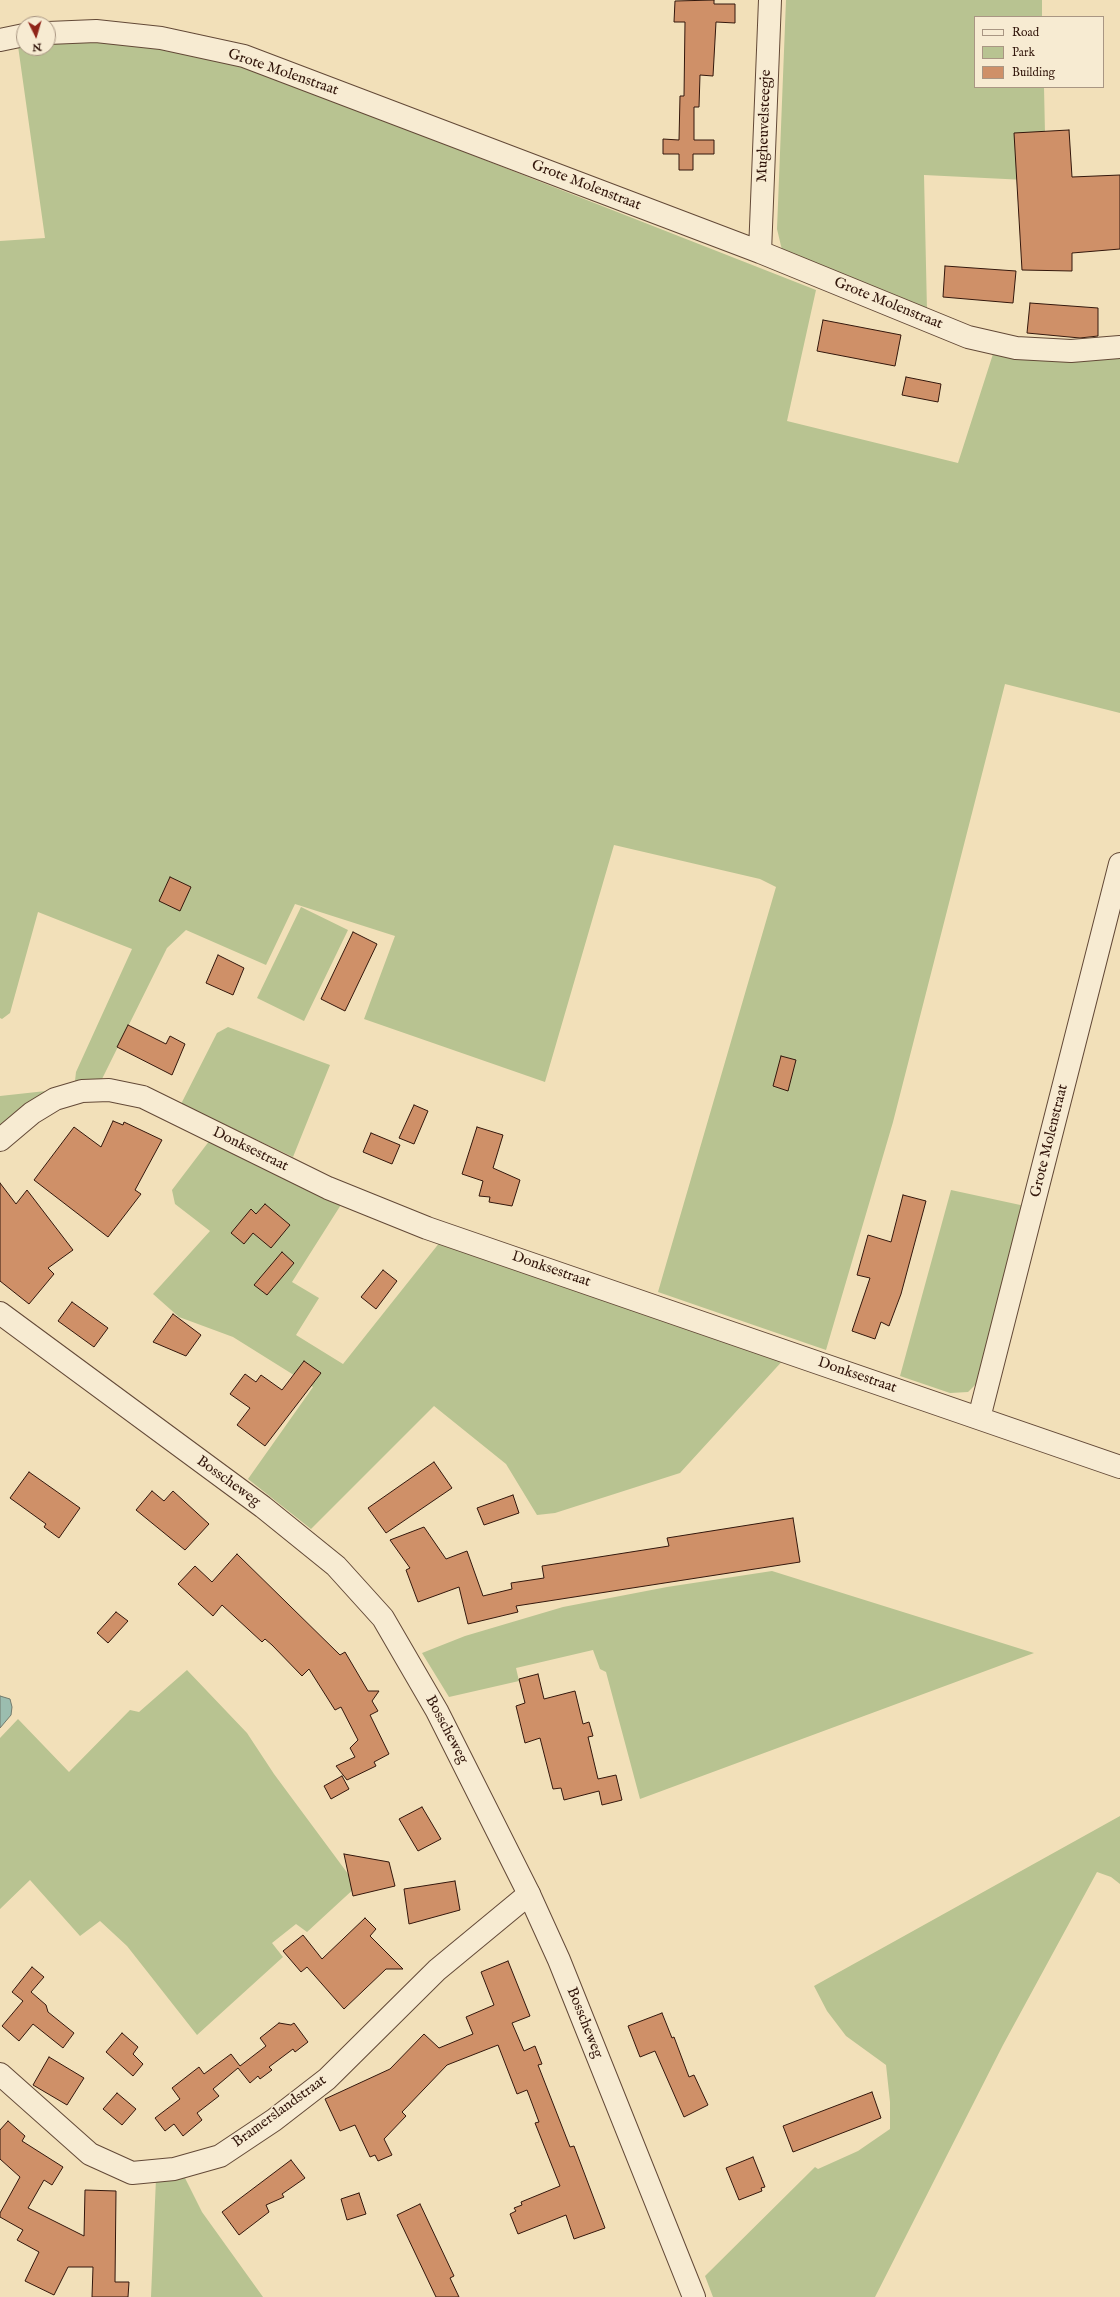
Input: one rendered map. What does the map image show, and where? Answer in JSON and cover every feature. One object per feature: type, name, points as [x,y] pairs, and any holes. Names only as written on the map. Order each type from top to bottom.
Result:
[{"type":"street","name":"Mugheuvelsteegje","points":[[760,252],[770,0]]},
{"type":"street","name":"Grote Molenstraat","points":[[56,33],[96,31],[161,38],[244,56],[760,252],[968,337],[1016,348],[1071,351],[1120,347]]},
{"type":"street","points":[[0,40],[16,37]]},
{"type":"street","name":"Grote Molenstraat","points":[[979,1418],[1120,864]]},
{"type":"street","name":"Donksestraat","points":[[0,1140],[32,1113],[55,1099],[82,1091],[109,1090],[143,1097],[328,1188],[427,1228],[1120,1467]]},
{"type":"street","name":"Bosscheweg","points":[[0,1313],[263,1507],[342,1572],[383,1618],[437,1711],[529,1894],[559,1960],[694,2297]]},
{"type":"street","name":"Bramerslandstraat","points":[[0,2074],[90,2154],[132,2173],[174,2169],[220,2156],[274,2120],[327,2078],[437,1970],[529,1894]]},
{"type":"green space","points":[[786,0],[1042,0],[1042,16],[974,16],[974,88],[1044,88],[1046,181],[924,175],[927,311],[782,250],[777,229]]},
{"type":"green space","points":[[64,39],[120,42],[218,60],[253,69],[816,290],[787,421],[958,463],[993,354],[1042,360],[1083,361],[1120,358],[1120,713],[1005,684],[893,1122],[826,1350],[658,1292],[776,887],[760,879],[614,845],[545,1082],[364,1019],[395,936],[295,904],[266,965],[186,930],[167,948],[102,1079],[75,1081],[76,1072],[132,949],[38,912],[10,1013],[2,1019],[0,1018],[0,241],[45,238],[19,56],[56,56],[56,40]]},
{"type":"green space","points":[[301,907],[348,930],[304,1021],[257,998]]},
{"type":"green space","points":[[228,1027],[330,1065],[293,1157],[181,1104],[217,1033]]},
{"type":"green space","points":[[55,1090],[0,1126],[0,1096]]},
{"type":"green space","points":[[210,1140],[344,1200],[292,1282],[319,1298],[296,1335],[343,1364],[444,1237],[786,1357],[680,1473],[555,1513],[537,1515],[506,1464],[434,1406],[311,1529],[248,1479],[313,1387],[233,1337],[179,1317],[153,1294],[210,1231],[175,1204],[172,1190]]},
{"type":"green space","points":[[951,1190],[1025,1206],[982,1378],[968,1392],[950,1393],[900,1376]]},
{"type":"green space","points":[[772,1571],[1034,1653],[640,1799],[606,1672],[600,1669],[593,1650],[516,1668],[519,1681],[449,1697],[422,1653],[465,1636],[563,1607],[667,1587]]},
{"type":"green space","points":[[187,1670],[247,1733],[274,1774],[357,1886],[307,1932],[296,1924],[272,1943],[283,1957],[197,2035],[127,1946],[100,1921],[80,1936],[30,1880],[0,1909],[0,1738],[18,1719],[69,1772],[130,1710],[139,1712]]},
{"type":"green space","points":[[1120,1816],[1120,1884],[1111,1877],[1097,1872],[1003,2045],[875,2297],[713,2297],[705,2276],[815,2167],[818,2169],[858,2151],[890,2129],[890,2102],[886,2065],[846,2036],[827,2011],[814,1986]]},
{"type":"green space","points":[[184,2176],[202,2212],[263,2297],[151,2297],[156,2178]]},
{"type":"shaded area","points":[[0,1696],[10,1699],[12,1707],[11,1715],[0,1728]]},
{"type":"building","points":[[714,0],[714,4],[735,4],[735,23],[716,22],[713,76],[700,75],[699,107],[694,107],[694,140],[714,140],[714,154],[693,154],[693,170],[679,170],[679,154],[663,154],[663,139],[679,140],[680,96],[684,96],[685,22],[674,22],[675,1]]},
{"type":"building","points":[[1069,130],[1072,177],[1120,175],[1120,249],[1072,253],[1072,271],[1022,270],[1014,133]]},
{"type":"building","points":[[945,266],[1016,271],[1013,303],[943,297]]},
{"type":"building","points":[[1030,303],[1098,308],[1098,336],[1080,338],[1027,333]]},
{"type":"building","points":[[823,320],[901,335],[895,366],[817,351]]},
{"type":"building","points":[[906,377],[941,384],[938,402],[902,395]]},
{"type":"building","points":[[170,877],[191,887],[180,911],[159,901]]},
{"type":"building","points":[[353,932],[377,944],[345,1011],[321,999]]},
{"type":"building","points":[[218,955],[244,968],[233,995],[206,983]]},
{"type":"building","points":[[128,1025],[166,1044],[170,1036],[185,1044],[172,1075],[117,1047]]},
{"type":"building","points":[[781,1056],[796,1060],[788,1091],[773,1086]]},
{"type":"building","points":[[414,1105],[428,1111],[414,1144],[399,1138]]},
{"type":"building","points":[[113,1121],[123,1125],[124,1122],[162,1140],[135,1190],[141,1194],[108,1237],[34,1180],[74,1127],[101,1147]]},
{"type":"building","points":[[477,1127],[503,1135],[493,1168],[520,1180],[512,1206],[489,1202],[490,1197],[479,1196],[483,1181],[462,1174]]},
{"type":"building","points":[[371,1133],[400,1145],[392,1164],[363,1152]]},
{"type":"building","points":[[0,1183],[16,1204],[27,1190],[73,1250],[48,1268],[54,1274],[29,1304],[0,1281]]},
{"type":"building","points":[[903,1195],[926,1201],[901,1294],[889,1326],[881,1322],[875,1339],[852,1331],[870,1278],[857,1275],[868,1235],[891,1242]]},
{"type":"building","points":[[265,1204],[290,1225],[271,1248],[253,1233],[244,1244],[231,1233],[251,1209],[256,1214]]},
{"type":"building","points":[[282,1252],[294,1263],[267,1295],[254,1285]]},
{"type":"building","points":[[383,1270],[397,1281],[376,1309],[361,1297]]},
{"type":"building","points":[[72,1302],[108,1328],[94,1347],[58,1321]]},
{"type":"building","points":[[173,1314],[201,1335],[186,1356],[153,1342]]},
{"type":"building","points":[[304,1361],[321,1373],[265,1446],[237,1425],[250,1408],[230,1394],[245,1374],[256,1382],[261,1375],[282,1390]]},
{"type":"building","points":[[434,1462],[452,1488],[386,1533],[368,1508]]},
{"type":"building","points":[[29,1472],[80,1508],[59,1538],[44,1527],[46,1524],[10,1498]]},
{"type":"building","points":[[152,1491],[164,1501],[173,1491],[209,1524],[185,1550],[136,1510]]},
{"type":"building","points":[[513,1495],[519,1513],[484,1525],[477,1508]]},
{"type":"building","points":[[793,1518],[800,1562],[516,1606],[518,1612],[468,1624],[459,1587],[418,1602],[406,1570],[410,1568],[390,1540],[424,1527],[446,1559],[467,1551],[483,1596],[512,1589],[511,1583],[544,1578],[542,1566],[669,1546],[667,1538]]},
{"type":"building","points":[[237,1554],[340,1655],[345,1652],[368,1691],[379,1691],[372,1701],[378,1711],[370,1715],[389,1754],[374,1762],[376,1766],[347,1780],[336,1766],[355,1757],[350,1748],[358,1740],[341,1707],[335,1710],[309,1669],[302,1676],[272,1645],[265,1639],[262,1642],[222,1605],[213,1616],[178,1584],[195,1566],[212,1582]]},
{"type":"building","points":[[116,1612],[128,1621],[108,1643],[97,1633]]},
{"type":"building","points":[[538,1674],[544,1699],[575,1691],[583,1724],[589,1722],[593,1736],[588,1737],[598,1779],[616,1775],[622,1800],[602,1805],[599,1791],[564,1800],[561,1788],[553,1789],[540,1738],[525,1743],[516,1706],[525,1703],[519,1679]]},
{"type":"building","points":[[342,1776],[349,1789],[331,1799],[324,1786]]},
{"type":"building","points":[[422,1807],[441,1839],[418,1851],[399,1819]]},
{"type":"building","points":[[344,1854],[389,1862],[395,1886],[353,1896]]},
{"type":"building","points":[[455,1881],[460,1910],[409,1924],[404,1889]]},
{"type":"building","points":[[365,1918],[376,1929],[370,1936],[403,1969],[386,1969],[344,2009],[307,1967],[301,1972],[283,1951],[303,1935],[322,1959]]},
{"type":"building","points":[[508,1961],[530,2016],[512,2023],[524,2051],[535,2046],[542,2064],[538,2065],[570,2147],[574,2146],[605,2228],[574,2239],[566,2215],[518,2234],[510,2214],[516,2211],[514,2208],[522,2205],[521,2202],[560,2186],[535,2123],[539,2122],[527,2090],[517,2094],[498,2045],[447,2065],[402,2112],[406,2116],[384,2139],[392,2155],[378,2161],[375,2155],[370,2157],[355,2125],[340,2131],[325,2099],[390,2069],[424,2034],[439,2048],[473,2034],[466,2017],[494,2005],[481,1972]]},
{"type":"building","points":[[32,1967],[44,1977],[31,1992],[46,2005],[48,2012],[74,2033],[63,2048],[33,2024],[19,2041],[2,2026],[23,2001],[12,1992]]},
{"type":"building","points":[[662,2013],[672,2038],[674,2037],[689,2077],[694,2075],[708,2105],[684,2117],[655,2051],[640,2057],[628,2026]]},
{"type":"building","points":[[279,2023],[291,2025],[294,2023],[308,2042],[295,2052],[293,2049],[269,2067],[272,2070],[260,2079],[258,2076],[250,2083],[238,2068],[213,2089],[219,2096],[197,2113],[202,2120],[183,2136],[174,2124],[165,2131],[155,2118],[180,2099],[172,2088],[199,2067],[204,2074],[231,2054],[240,2066],[266,2046],[260,2038]]},
{"type":"building","points":[[122,2033],[138,2047],[133,2054],[143,2064],[133,2076],[106,2052]]},
{"type":"building","points":[[49,2057],[84,2078],[67,2105],[33,2085]]},
{"type":"building","points":[[872,2092],[881,2118],[793,2152],[783,2126]]},
{"type":"building","points":[[117,2093],[136,2109],[122,2125],[103,2109]]},
{"type":"building","points":[[8,2121],[25,2136],[22,2141],[63,2167],[52,2185],[44,2180],[28,2208],[84,2236],[85,2190],[116,2191],[115,2282],[129,2282],[128,2297],[92,2297],[93,2267],[68,2267],[54,2295],[25,2281],[39,2252],[17,2240],[23,2230],[0,2217],[0,2213],[20,2177],[0,2159],[0,2130]]},
{"type":"building","points":[[753,2157],[765,2187],[761,2188],[762,2191],[739,2200],[726,2168]]},
{"type":"building","points":[[291,2160],[305,2178],[282,2194],[284,2197],[266,2205],[269,2212],[239,2235],[222,2212]]},
{"type":"building","points":[[359,2193],[366,2214],[347,2220],[341,2199]]},
{"type":"building","points":[[420,2204],[454,2276],[450,2278],[459,2297],[436,2297],[397,2215]]}]
